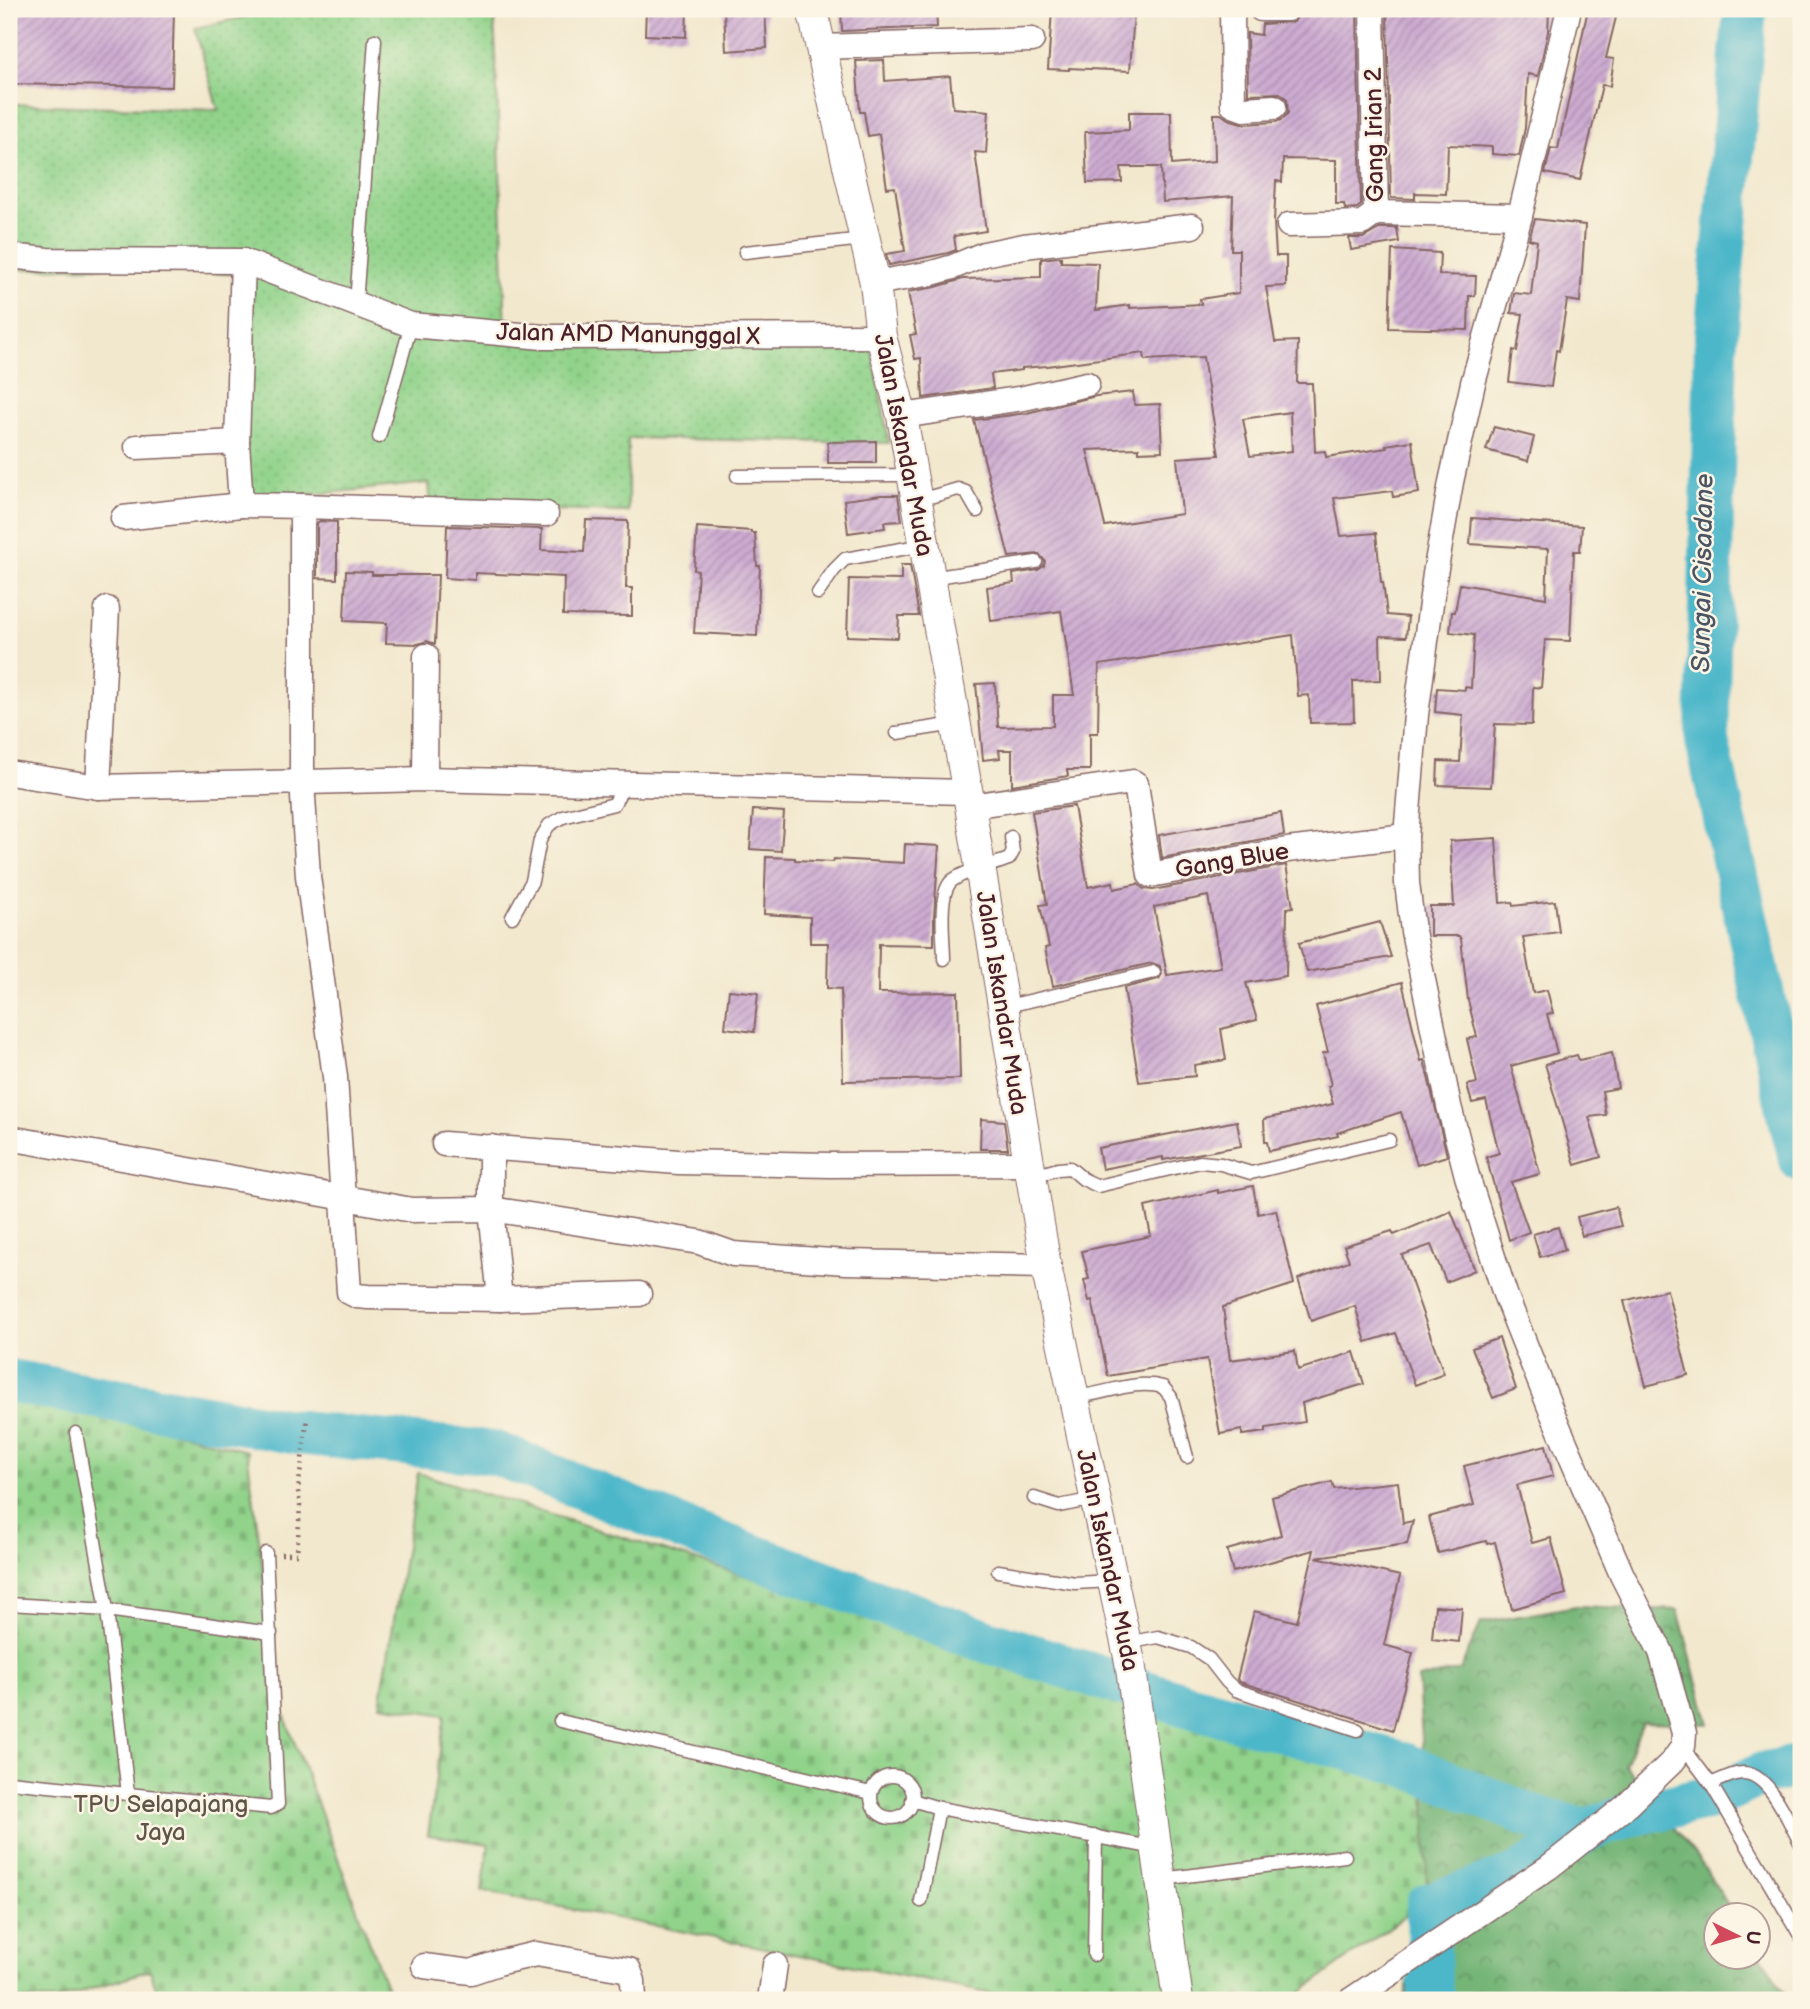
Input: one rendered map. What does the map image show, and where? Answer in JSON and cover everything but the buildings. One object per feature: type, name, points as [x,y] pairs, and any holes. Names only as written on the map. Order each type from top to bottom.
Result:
[{"type":"street","name":"Jalan Iskandar Muda","points":[[812,9],[874,283],[881,336],[902,416],[1046,1266],[1138,1702],[1178,2000]]},
{"type":"street","points":[[1232,9],[1233,105],[1244,109],[1274,107]]},
{"type":"street","points":[[1261,9],[1287,9]]},
{"type":"street","name":"Gang Irian 2","points":[[1289,225],[1362,223],[1376,213],[1372,9]]},
{"type":"street","points":[[1351,2000],[1549,1867],[1625,1807],[1673,1761],[1683,1747],[1684,1733],[1661,1652],[1622,1575],[1551,1410],[1505,1294],[1467,1176],[1448,1106],[1413,931],[1408,883],[1406,836],[1418,702],[1435,574],[1451,482],[1473,383],[1520,216],[1569,9]]},
{"type":"street","points":[[820,47],[1032,40]]},
{"type":"street","points":[[1376,213],[1520,216]]},
{"type":"street","points":[[874,283],[932,273],[984,254],[1024,246],[1192,226]]},
{"type":"street","name":"Jalan AMD Manunggal X","points":[[9,256],[47,260],[243,261],[411,325],[543,337],[881,336]]},
{"type":"street","points":[[241,505],[237,442],[243,261]]},
{"type":"street","points":[[902,416],[1024,398],[1087,384]]},
{"type":"street","points":[[137,447],[237,442]]},
{"type":"street","points":[[124,518],[241,505],[546,514]]},
{"type":"street","points":[[302,506],[302,780],[308,876],[335,1077],[349,1292],[368,1297],[500,1299],[639,1294]]},
{"type":"street","points":[[98,787],[107,609]]},
{"type":"street","points":[[425,779],[426,656]]},
{"type":"street","points":[[9,773],[98,787],[425,779],[620,784],[968,799]]},
{"type":"street","name":"Gang Blue","points":[[968,799],[1133,782],[1136,784],[1150,875],[1287,850],[1406,836]]},
{"type":"street","points":[[9,1138],[412,1210],[491,1209],[699,1242],[733,1254],[846,1262],[1046,1266]]},
{"type":"street","points":[[444,1144],[678,1162],[1029,1170]]},
{"type":"street","points":[[491,1147],[491,1209],[500,1299]]},
{"type":"street","points":[[424,1966],[471,1972],[536,1954],[629,1970],[633,1981],[634,2000]]},
{"type":"street","points":[[769,2000],[775,1965]]},
{"type":"lane","points":[[356,304],[375,40]]},
{"type":"lane","points":[[745,252],[864,239]]},
{"type":"lane","points":[[379,437],[411,325]]},
{"type":"lane","points":[[737,476],[896,475],[914,487],[958,489],[966,492],[977,511]]},
{"type":"lane","points":[[818,593],[845,559],[924,545]]},
{"type":"lane","points":[[929,578],[1036,562]]},
{"type":"lane","points":[[897,733],[955,724]]},
{"type":"lane","points":[[512,917],[532,881],[540,840],[549,825],[563,817],[614,804],[620,793],[620,784]]},
{"type":"lane","points":[[944,959],[945,889],[951,881],[1009,859],[1013,852],[1011,837]]},
{"type":"lane","points":[[1003,1007],[1154,972]]},
{"type":"lane","points":[[1029,1170],[1070,1168],[1083,1179],[1098,1186],[1200,1162],[1221,1164],[1251,1173],[1389,1140]]},
{"type":"lane","points":[[1073,1396],[1143,1383],[1163,1387],[1171,1397],[1187,1457]]},
{"type":"lane","points":[[76,1433],[107,1610],[128,1794]]},
{"type":"lane","points":[[1034,1498],[1059,1506],[1096,1499]]},
{"type":"lane","points":[[9,1782],[271,1808],[277,1806],[279,1799],[266,1553]]},
{"type":"lane","points":[[998,1571],[1075,1583],[1113,1581]]},
{"type":"lane","points":[[9,1604],[107,1610],[271,1633]]},
{"type":"lane","points":[[1128,1652],[1158,1637],[1191,1647],[1209,1659],[1236,1690],[1358,1730]]},
{"type":"lane","points":[[560,1721],[871,1793]]},
{"type":"lane","points":[[1683,1747],[1711,1784],[1801,1937]]},
{"type":"lane","points":[[1711,1784],[1741,1772],[1754,1775],[1766,1783],[1801,1844]]},
{"type":"lane","points":[[895,1776],[906,1782],[912,1793],[912,1800],[906,1812],[888,1817],[873,1806],[871,1793],[877,1782],[895,1776]]},
{"type":"lane","points":[[912,1800],[939,1808],[1157,1848]]},
{"type":"lane","points":[[921,1901],[939,1808]]},
{"type":"lane","points":[[1094,1955],[1096,1836]]},
{"type":"lane","points":[[1161,1879],[1345,1856]]},
{"type":"path","points":[[297,1554],[300,1506],[298,1491],[307,1419]]},
{"type":"green space","points":[[282,9],[494,9],[506,332],[869,333],[889,443],[628,438],[628,512],[431,507],[429,483],[243,501],[242,275],[122,266],[9,270],[9,104],[218,110],[195,28]]},
{"type":"green space","name":"TPU Selapajang Jaya","points":[[9,1388],[247,1451],[282,1709],[391,2000],[160,2000],[150,1970],[57,2000],[9,2000]]},
{"type":"green space","points":[[418,1473],[1105,1689],[1425,1785],[1427,1900],[1290,2000],[1022,2000],[482,1891],[489,1844],[428,1835],[445,1715],[380,1705]]},
{"type":"green space","points":[[1576,1606],[1678,1610],[1709,1724],[1643,1722],[1625,1765],[1698,1858],[1725,1900],[1702,1900],[1702,1970],[1770,1970],[1789,2000],[1404,2000],[1427,1900],[1425,1785],[1418,1679],[1460,1670],[1481,1623]]},
{"type":"waterway","name":"Sungai Cisadane","points":[[1745,9],[1716,338],[1707,741],[1801,1160]]},
{"type":"waterway","points":[[9,1381],[299,1433],[495,1453],[716,1542],[971,1636],[1183,1704],[1401,1763],[1528,1815],[1585,1831]]},
{"type":"waterway","points":[[1434,2000],[1430,1993],[1428,1905],[1518,1875],[1585,1831],[1630,1815],[1710,1798],[1765,1773],[1801,1766]]}]
